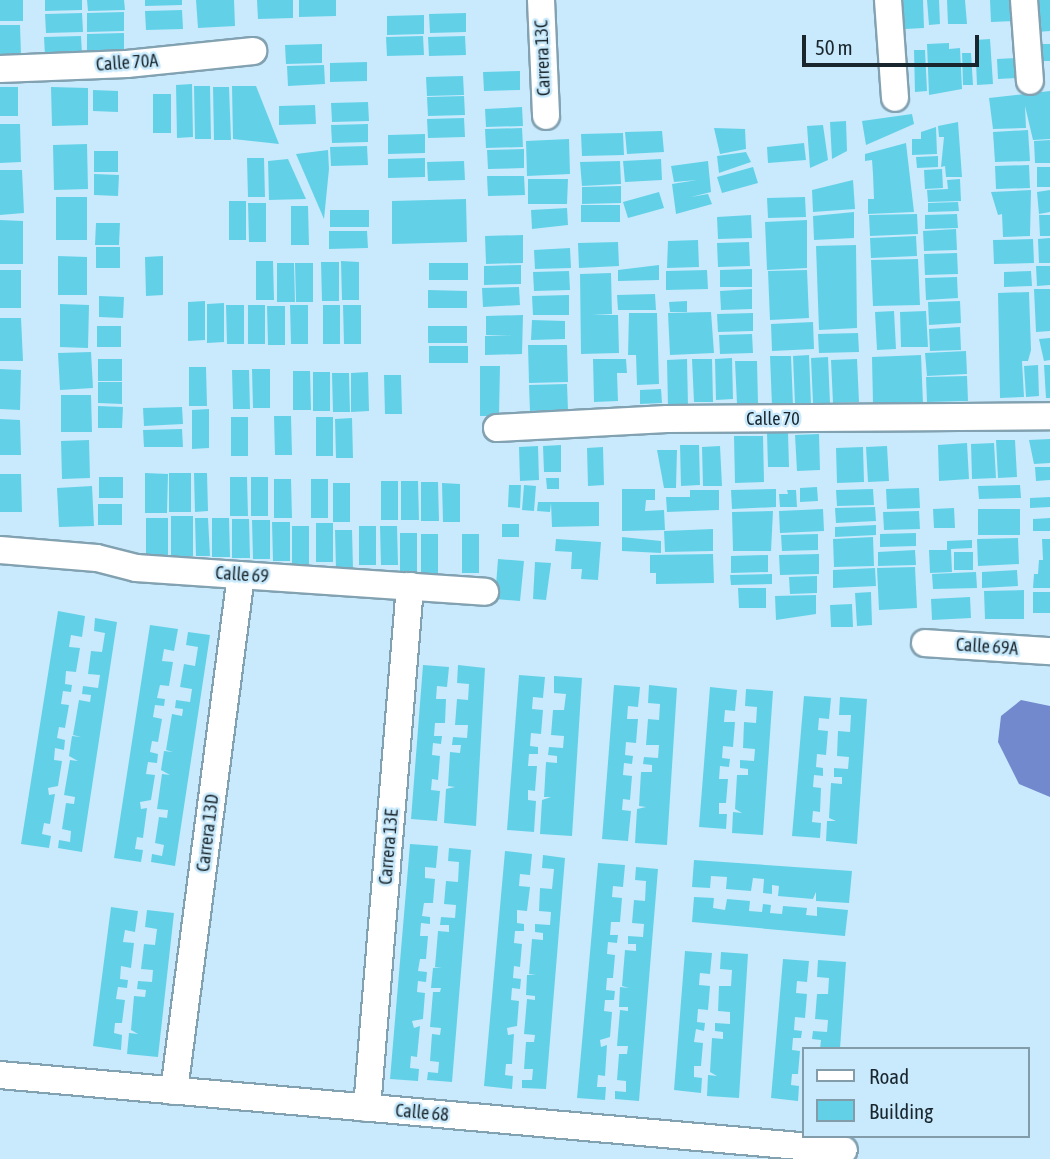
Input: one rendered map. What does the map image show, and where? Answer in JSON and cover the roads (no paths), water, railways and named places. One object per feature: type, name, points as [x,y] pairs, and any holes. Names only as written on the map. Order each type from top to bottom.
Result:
[{"type":"street","name":"Carrera 13C","points":[[541,0],[545,116]]},
{"type":"street","points":[[888,0],[895,98]]},
{"type":"street","points":[[1024,0],[1030,81]]},
{"type":"street","name":"Calle 70A","points":[[0,69],[127,64],[253,51]]},
{"type":"street","name":"Calle 70","points":[[497,428],[667,419],[1050,416]]},
{"type":"street","name":"Calle 69","points":[[0,550],[241,575],[485,592]]},
{"type":"street","name":"Carrera 13D","points":[[174,1091],[241,575]]},
{"type":"street","name":"Carrera 13E","points":[[367,1108],[410,586]]},
{"type":"street","name":"Calle 69A","points":[[925,643],[1050,651]]},
{"type":"street","name":"Calle 68","points":[[0,1075],[844,1150]]},
{"type":"water","points":[[1021,700],[1050,706],[1050,797],[1019,784],[998,742],[1001,716]]}]
